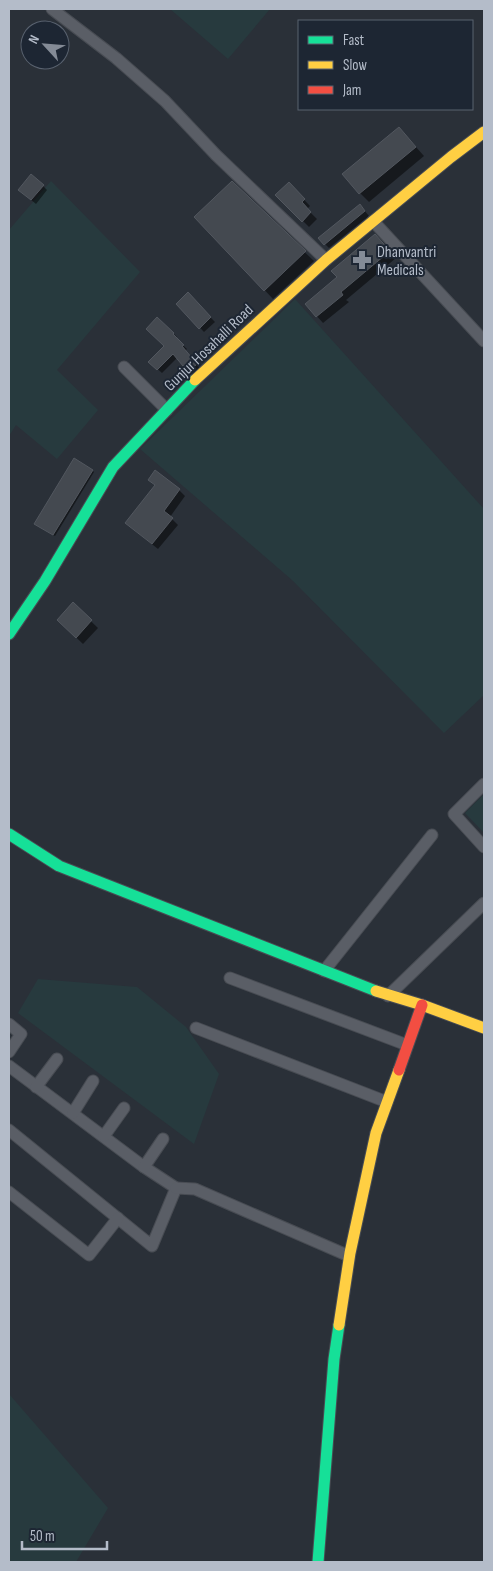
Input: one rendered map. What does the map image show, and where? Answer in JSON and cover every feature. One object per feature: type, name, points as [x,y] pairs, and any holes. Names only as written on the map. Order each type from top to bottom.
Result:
[{"type":"street","points":[[52,9],[116,58],[165,101],[216,154],[326,260]]},
{"type":"street","name":"Gunjur Hosahalli Road","points":[[9,634],[46,581],[113,467],[208,366],[326,260],[484,132]]},
{"type":"street","points":[[373,221],[484,341]]},
{"type":"street","points":[[124,367],[167,410]]},
{"type":"street","points":[[484,784],[454,814],[484,847]]},
{"type":"street","points":[[9,834],[59,866],[388,996],[422,1005],[484,1028]]},
{"type":"street","points":[[324,971],[432,835]]},
{"type":"street","points":[[388,996],[484,903]]},
{"type":"street","points":[[230,978],[407,1045]]},
{"type":"street","points":[[318,1562],[334,1358],[349,1256],[376,1133],[422,1005]]},
{"type":"street","points":[[9,1024],[22,1034],[9,1052]]},
{"type":"street","points":[[196,1028],[387,1102]]},
{"type":"street","points":[[36,1087],[57,1059]]},
{"type":"street","points":[[9,1066],[144,1167],[176,1188],[195,1189],[349,1256]]},
{"type":"street","points":[[73,1114],[93,1081]]},
{"type":"street","points":[[104,1136],[124,1108]]},
{"type":"street","points":[[9,1130],[152,1246],[176,1188]]},
{"type":"street","points":[[144,1167],[163,1139]]},
{"type":"street","points":[[9,1192],[89,1255],[118,1218]]},
{"type":"green space","points":[[170,9],[270,9],[228,59]]},
{"type":"green space","points":[[51,181],[140,272],[57,370],[98,410],[57,459],[16,425],[9,436],[9,230]]},
{"type":"green space","points":[[295,299],[484,509],[484,695],[444,733],[292,580],[140,449]]},
{"type":"green space","points":[[484,794],[484,833],[465,813]]},
{"type":"green space","points":[[38,979],[137,987],[186,1027],[219,1074],[194,1144],[18,1013]]},
{"type":"green space","points":[[9,1394],[108,1508],[76,1562],[9,1562]]},
{"type":"building","points":[[399,127],[416,147],[359,194],[342,174]]},
{"type":"building","points":[[31,174],[44,185],[31,200],[18,190]]},
{"type":"building","points":[[232,181],[306,251],[264,291],[194,217]]},
{"type":"building","points":[[289,182],[305,199],[302,202],[311,212],[302,222],[275,195]]},
{"type":"building","points":[[360,204],[365,211],[324,245],[318,238]]},
{"type":"building","points":[[375,234],[390,251],[341,292],[343,295],[316,317],[305,304],[337,277],[331,271]]},
{"type":"building","points":[[188,292],[211,317],[199,329],[176,304]]},
{"type":"building","points":[[157,317],[174,333],[197,364],[188,372],[173,354],[157,370],[148,362],[164,346],[146,329]]},
{"type":"building","points":[[74,458],[93,470],[53,535],[34,524]]},
{"type":"building","points":[[155,470],[180,489],[164,511],[173,518],[152,544],[125,523],[155,485],[148,480]]},
{"type":"building","points":[[73,602],[92,620],[76,638],[57,620]]},
{"type":"traffic: fast","points":[[9,634],[45,581],[113,467],[195,380]]},
{"type":"traffic: fast","points":[[9,834],[59,866],[376,991]]},
{"type":"traffic: fast","points":[[318,1562],[334,1359],[339,1325]]},
{"type":"traffic: slow","points":[[195,380],[326,260],[484,132]]},
{"type":"traffic: slow","points":[[376,991],[422,1005],[484,1028]]},
{"type":"traffic: slow","points":[[339,1325],[350,1253],[376,1133],[399,1070]]},
{"type":"traffic: jam","points":[[399,1070],[422,1005]]},
{"type":"place","name":"Dhanvantri Medicals","points":[[362,260]]}]
